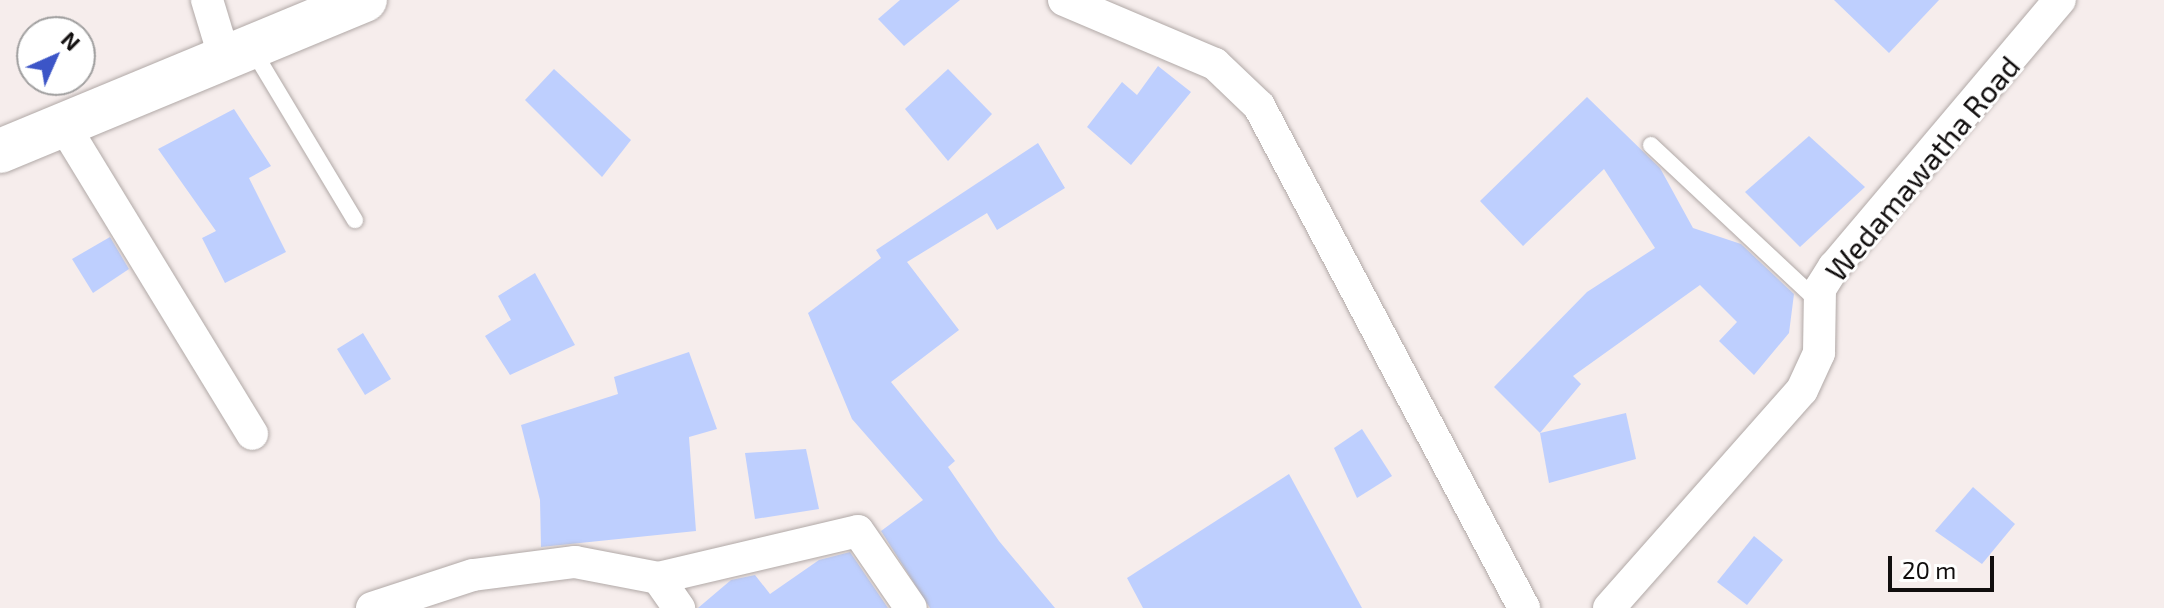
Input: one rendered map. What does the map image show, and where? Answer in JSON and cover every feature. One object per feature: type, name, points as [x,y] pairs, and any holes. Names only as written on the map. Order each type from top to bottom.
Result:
[{"type":"street","points":[[207,0],[237,51]]},
{"type":"street","points":[[0,151],[365,0]]},
{"type":"street","points":[[1064,0],[1215,64],[1259,106],[1524,608]]},
{"type":"street","name":"Wedamawatha Road","points":[[1609,608],[1802,390],[1819,353],[1820,303],[1834,267],[2060,0]]},
{"type":"street","points":[[63,124],[252,434]]},
{"type":"street","points":[[372,608],[473,575],[575,562],[658,578],[858,531],[911,608]]},
{"type":"street","points":[[658,578],[679,608]]},
{"type":"lane","points":[[237,51],[355,220]]},
{"type":"lane","points":[[1651,145],[1820,303]]},
{"type":"building","points":[[900,0],[960,0],[904,46],[878,19]]},
{"type":"building","points":[[1834,0],[1939,0],[1889,53]]},
{"type":"building","points":[[1158,66],[1191,92],[1131,165],[1087,127],[1122,82],[1137,95]]},
{"type":"building","points":[[554,69],[631,140],[602,177],[525,100]]},
{"type":"building","points":[[948,69],[992,114],[948,161],[905,109]]},
{"type":"building","points":[[1587,97],[1660,168],[1693,228],[1741,244],[1794,294],[1789,333],[1754,375],[1719,341],[1737,322],[1700,285],[1573,376],[1581,384],[1540,433],[1494,387],[1587,292],[1655,248],[1604,169],[1523,246],[1480,201]]},
{"type":"building","points":[[234,109],[271,166],[249,178],[286,252],[225,283],[202,238],[216,231],[158,149]]},
{"type":"building","points":[[1809,136],[1865,187],[1800,247],[1745,192]]},
{"type":"building","points":[[1038,143],[1065,188],[997,230],[987,213],[907,262],[959,330],[891,382],[955,461],[948,467],[999,541],[1055,608],[930,608],[881,531],[923,500],[852,419],[808,313],[881,258],[876,250]]},
{"type":"building","points":[[110,237],[129,269],[93,293],[72,259]]},
{"type":"building","points":[[535,273],[575,345],[510,375],[485,336],[511,320],[498,296]]},
{"type":"building","points":[[363,333],[391,379],[365,395],[337,349]]},
{"type":"building","points":[[689,352],[717,429],[689,437],[696,531],[541,547],[540,500],[521,425],[618,394],[614,377]]},
{"type":"building","points":[[1626,413],[1636,459],[1549,483],[1540,433]]},
{"type":"building","points":[[1362,429],[1392,476],[1357,498],[1334,448]]},
{"type":"building","points":[[806,449],[819,509],[755,519],[745,453]]},
{"type":"building","points":[[1289,474],[1362,608],[1143,608],[1127,578]]},
{"type":"building","points":[[1973,487],[2015,524],[1982,564],[1935,531]]},
{"type":"building","points":[[1754,536],[1783,560],[1747,605],[1717,582]]},
{"type":"building","points":[[850,552],[888,608],[698,608],[731,580],[755,575],[770,594],[819,560]]}]
